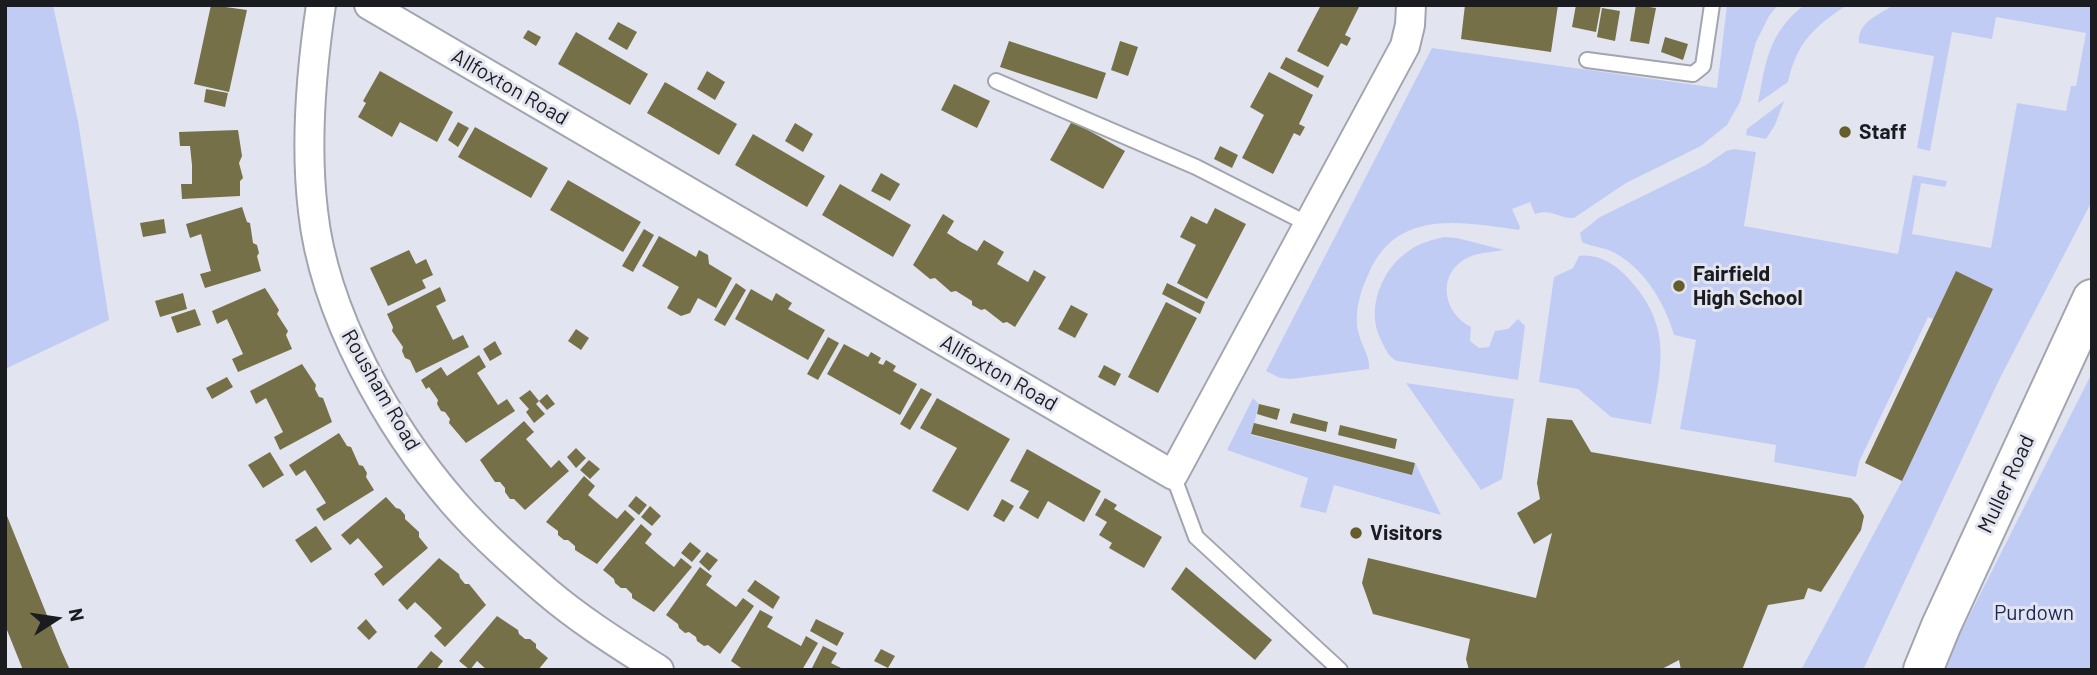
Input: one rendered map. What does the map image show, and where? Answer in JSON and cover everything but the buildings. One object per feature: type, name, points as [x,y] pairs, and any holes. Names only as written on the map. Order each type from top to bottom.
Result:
[{"type":"main road","name":"Muller Road","points":[[1923,670],[2092,299]]},
{"type":"street","name":"Rousham Road","points":[[321,5],[311,123],[313,212],[321,255],[334,299],[362,364],[430,473],[476,526],[548,593],[659,670]]},
{"type":"street","name":"Allfoxton Road","points":[[369,5],[1172,475]]},
{"type":"street","points":[[1172,475],[1405,46],[1411,5]]},
{"type":"lane","points":[[1587,60],[1693,74],[1703,66],[1712,5]]},
{"type":"lane","points":[[996,81],[1196,167],[1308,224]]},
{"type":"lane","points":[[1172,475],[1196,537],[1340,670]]},
{"type":"green space","points":[[5,5],[53,5],[78,121],[109,320],[5,369]]},
{"type":"green space","points":[[1727,5],[1778,5],[1769,16],[1756,42],[1740,102],[1727,125],[1701,146],[1626,183],[1574,218],[1546,212],[1535,214],[1530,202],[1512,209],[1519,230],[1453,223],[1432,224],[1413,229],[1395,239],[1380,254],[1361,293],[1357,311],[1358,329],[1369,369],[1291,379],[1280,378],[1266,371],[1432,48],[1717,88]]},
{"type":"green space","points":[[1804,5],[1847,5],[1816,28],[1802,46],[1788,82],[1758,103],[1770,49],[1783,27]]},
{"type":"green space","points":[[1893,5],[2092,5],[2092,201],[2000,378],[1863,670],[1801,670],[1902,481],[1933,319],[1928,317],[1859,462],[1856,477],[1774,462],[1776,445],[1680,429],[1696,340],[1674,335],[1659,299],[1634,267],[1613,252],[1582,242],[1580,233],[1600,217],[1734,149],[1756,152],[1744,226],[1898,254],[1913,175],[1947,181],[1945,187],[1921,183],[1912,234],[1991,248],[2017,103],[2066,111],[2071,86],[2076,86],[2086,33],[1996,17],[1992,39],[1952,32],[1930,151],[1917,148],[1934,56],[1859,43],[1859,36],[1865,24]]},
{"type":"green space","points":[[1784,101],[1775,125],[1766,139],[1746,135],[1747,129]]},
{"type":"green space","points":[[1445,237],[1504,250],[1465,259],[1450,275],[1447,294],[1455,313],[1471,327],[1470,341],[1479,348],[1489,347],[1495,331],[1508,329],[1518,319],[1525,326],[1518,380],[1397,361],[1385,349],[1375,315],[1384,278],[1391,267],[1410,250]]},
{"type":"green space","points":[[1579,256],[1606,260],[1617,268],[1642,295],[1652,312],[1658,329],[1660,364],[1651,424],[1611,417],[1578,389],[1539,382],[1554,277],[1573,268]]},
{"type":"green space","name":"Purdown","points":[[2092,373],[2092,670],[1946,670],[1957,640]]},
{"type":"green space","points":[[1406,383],[1514,399],[1502,479],[1481,490]]},
{"type":"green space","points":[[1253,398],[1259,404],[1251,435],[1412,475],[1415,463],[1441,515],[1334,485],[1326,513],[1300,507],[1308,478],[1227,450]]},
{"type":"place","name":"Staff","points":[[1845,132]]},
{"type":"place","name":"Fairfield High School","points":[[1679,286]]},
{"type":"place","name":"Visitors","points":[[1356,533]]}]
